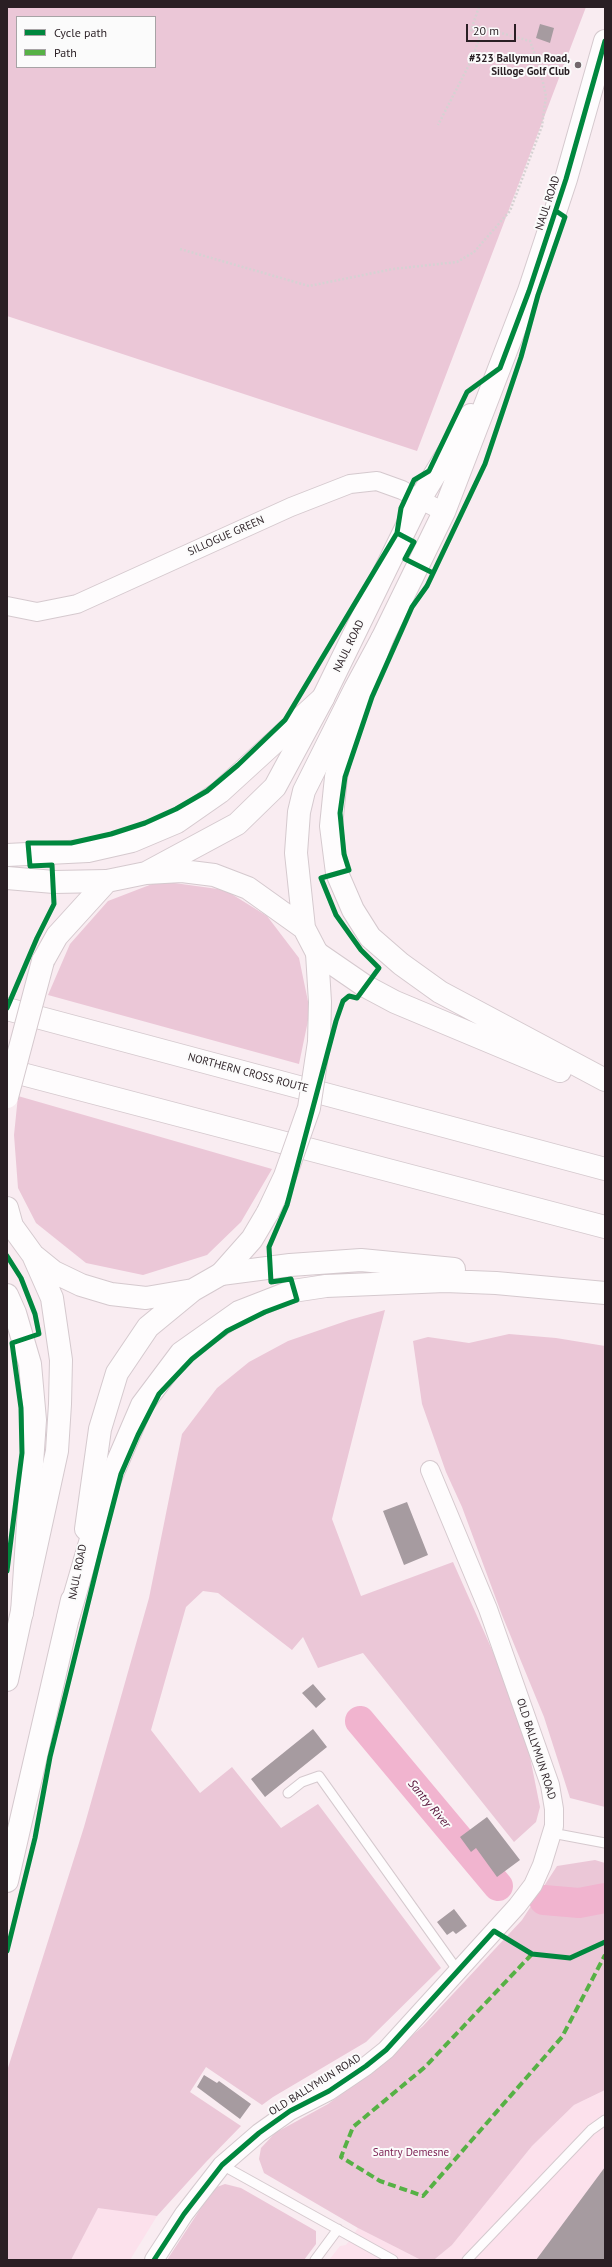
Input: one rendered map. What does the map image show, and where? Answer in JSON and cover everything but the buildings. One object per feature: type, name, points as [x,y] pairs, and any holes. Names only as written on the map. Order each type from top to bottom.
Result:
[{"type":"main road","name":"NAUL ROAD","points":[[304,928],[296,853],[299,812],[304,791],[382,639],[444,512],[529,292],[566,179],[605,41]]},
{"type":"main road","name":"NAUL ROAD","points":[[146,873],[237,824],[275,787],[299,747],[420,499],[500,368]]},
{"type":"main road","points":[[382,639],[344,744],[336,777],[331,826],[337,873],[353,910],[370,937],[401,964],[440,992],[605,1080]]},
{"type":"main road","points":[[7,855],[88,851],[132,841],[177,822],[220,792],[323,698]]},
{"type":"main road","points":[[7,878],[54,882],[107,881],[146,873],[182,871],[214,875],[248,888],[304,928],[317,953],[320,1002],[319,1042],[309,1108],[285,1176],[268,1212],[252,1239],[221,1274],[193,1290],[146,1298],[111,1294],[81,1285],[54,1272],[33,1255]]},
{"type":"main road","points":[[7,1097],[43,961],[57,936],[107,881]]},
{"type":"main road","points":[[317,953],[365,986],[395,1002],[605,1090]]},
{"type":"main road","name":"NORTHERN CROSS ROUTE","points":[[7,1009],[605,1169]]},
{"type":"main road","points":[[7,1070],[605,1227]]},
{"type":"main road","points":[[7,1680],[57,1451],[61,1360],[52,1298],[33,1255],[9,1219]]},
{"type":"main road","points":[[221,1274],[290,1265],[361,1260],[497,1273],[605,1293]]},
{"type":"main road","points":[[68,1618],[105,1491],[142,1405],[182,1353],[239,1312],[293,1290],[326,1286],[445,1281],[496,1283],[605,1293]]},
{"type":"main road","name":"NAUL ROAD","points":[[7,1881],[68,1618],[89,1516],[100,1429],[117,1373],[148,1327],[193,1290]]},
{"type":"main road","points":[[7,1295],[15,1313],[30,1364],[35,1420],[22,1613]]},
{"type":"street","name":"SILLOGUE GREEN","points":[[7,606],[37,612],[77,604],[290,507],[350,484],[377,481],[420,499],[444,512]]},
{"type":"street","name":"OLD BALLYMUN ROAD","points":[[154,2260],[184,2214],[222,2164],[259,2133],[290,2111],[329,2091],[366,2066],[386,2050],[517,1906],[532,1885],[542,1865],[552,1833],[554,1809],[550,1785],[488,1609],[430,1470]]},
{"type":"lane","points":[[288,1793],[302,1782],[319,1776],[458,1971]]},
{"type":"lane","points":[[552,1833],[605,1843]]},
{"type":"lane","points":[[467,2260],[591,2130],[605,2120]]},
{"type":"lane","points":[[222,2164],[393,2260]]},
{"type":"lane","points":[[315,2260],[338,2228]]},
{"type":"path","points":[[479,7],[471,30],[482,34]]},
{"type":"path","points":[[180,249],[309,286],[393,269],[457,262],[474,252],[510,211],[542,126],[546,96],[540,69],[530,41],[483,28],[471,61],[438,125]]},
{"type":"path","points":[[494,1931],[532,1954],[570,1958],[605,1942]]},
{"type":"shaded area","points":[[605,2090],[605,2260],[422,2260],[435,2259],[452,2245],[532,2146],[574,2105]]},
{"type":"shaded area","points":[[98,2207],[157,2216],[130,2260],[71,2260]]},
{"type":"shaded area","points":[[358,2228],[421,2260],[329,2260],[340,2246],[346,2245]]},
{"type":"green space","points":[[7,7],[586,7],[417,451],[7,316]]},
{"type":"green space","points":[[160,881],[225,890],[267,916],[299,958],[310,1011],[299,1064],[48,995],[70,944],[108,901]]},
{"type":"green space","points":[[18,1096],[272,1169],[241,1222],[207,1255],[143,1275],[86,1263],[36,1223],[18,1188],[14,1135]]},
{"type":"green space","points":[[385,1310],[332,1519],[361,1596],[453,1562],[509,1688],[525,1732],[540,1807],[536,1822],[514,1842],[363,1653],[318,1668],[303,1637],[292,1650],[218,1593],[203,1591],[186,1607],[151,1730],[200,1793],[232,1767],[281,1828],[318,1804],[441,1968],[366,2042],[262,2105],[206,2067],[190,2092],[241,2126],[157,2216],[98,2208],[71,2260],[7,2260],[7,2071],[84,1827],[149,1598],[182,1434],[217,1388],[249,1362],[288,1341],[349,1320]]},
{"type":"green space","points":[[509,1334],[556,1338],[605,1346],[605,1807],[570,1798],[544,1717],[502,1615],[462,1507],[446,1472],[422,1404],[413,1341],[428,1337],[469,1343]]},
{"type":"green space","name":"Santry Demesne","points":[[595,1860],[605,1863],[605,2090],[574,2105],[532,2146],[452,2245],[435,2259],[421,2260],[358,2228],[264,2173],[259,2159],[261,2148],[275,2133],[328,2104],[372,2071],[423,2026],[522,1920],[557,1866]]},
{"type":"green space","points":[[225,2184],[241,2188],[316,2231],[316,2244],[304,2260],[167,2260],[214,2188]]},
{"type":"waterway","name":"Santry River","points":[[360,1721],[498,1886]]},
{"type":"waterway","name":"Santry River","points":[[544,1900],[579,1903],[605,1898]]},
{"type":"marked path","points":[[532,1954],[425,2067],[353,2127],[341,2157],[380,2181],[423,2196],[562,2037],[605,1955]]},
{"type":"cycle path","points":[[7,1008],[37,938],[54,904],[52,865],[30,866],[28,843],[71,843],[111,834],[145,823],[176,809],[207,791],[238,765],[285,720],[397,533],[401,508],[414,480],[429,471],[467,392],[500,368],[529,291],[566,179],[605,41]]},
{"type":"cycle path","points":[[7,1951],[35,1838],[50,1757],[101,1551],[121,1474],[138,1435],[159,1394],[192,1359],[227,1331],[265,1312],[297,1300],[291,1279],[271,1282],[269,1247],[287,1205],[336,1021],[343,1001],[349,996],[357,998],[379,968],[361,950],[336,915],[321,878],[349,870],[344,854],[340,813],[345,777],[372,697],[412,607],[427,586],[485,464],[521,357],[538,295],[565,217],[556,211]]},
{"type":"cycle path","points":[[397,533],[414,542],[405,559],[433,573]]},
{"type":"cycle path","points":[[7,1256],[21,1278],[35,1314],[39,1334],[12,1343],[21,1408],[22,1453],[7,1571]]},
{"type":"cycle path","points":[[154,2260],[184,2214],[222,2165],[259,2133],[290,2111],[329,2091],[366,2066],[386,2050],[494,1931],[532,1954],[570,1958],[605,1942]]},
{"type":"place","name":"#323 Ballymun Road, Silloge Golf Club","points":[[578,65]]}]
